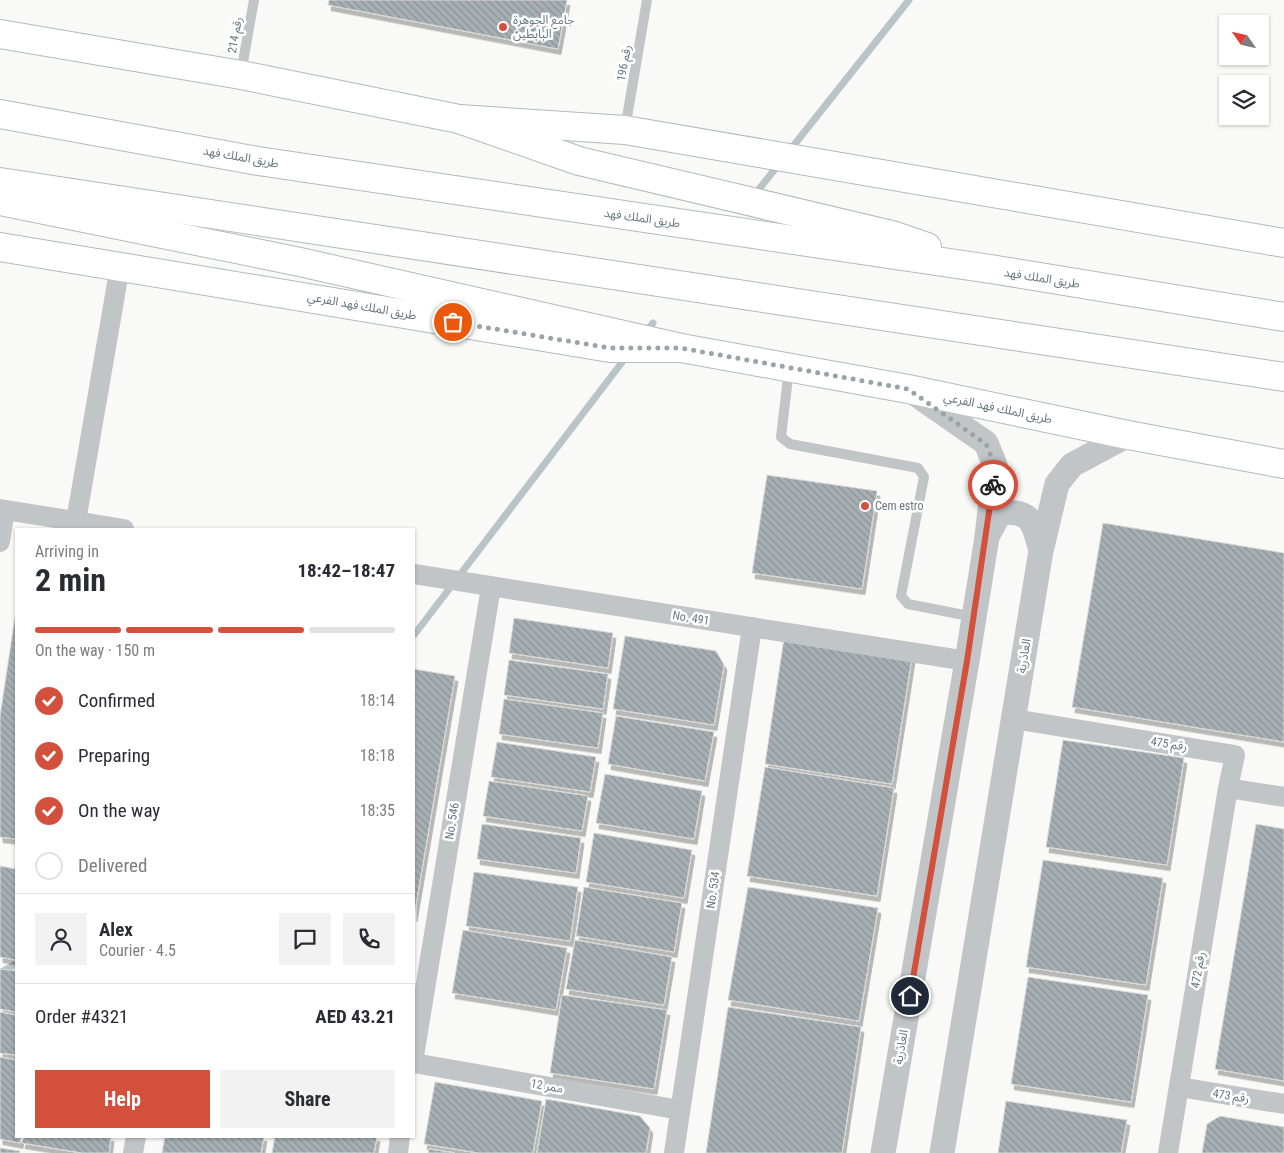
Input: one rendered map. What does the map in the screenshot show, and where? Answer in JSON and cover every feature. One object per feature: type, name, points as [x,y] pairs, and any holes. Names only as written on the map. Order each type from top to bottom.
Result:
[{"type":"main road","points":[[0,34],[241,75],[459,119],[625,130],[1284,243]]},
{"type":"main road","name":"طريق الملك فهد","points":[[0,114],[258,161],[997,270],[1284,318]]},
{"type":"main road","points":[[459,119],[579,161],[892,235],[997,270]]},
{"type":"main road","points":[[0,182],[1284,377]]},
{"type":"main road","points":[[0,201],[300,262],[681,348]]},
{"type":"main road","name":"طريق الملك فهد الفرعي","points":[[0,247],[610,348],[681,348],[908,389],[1128,435],[1284,464]]},
{"type":"street","points":[[76,521],[120,266]]},
{"type":"street","name":"العاذرية","points":[[883,1153],[967,661],[987,537],[995,465],[986,444],[908,389]]},
{"type":"street","name":"العاذرية","points":[[942,1153],[1041,551],[1057,484],[1072,465],[1128,435]]},
{"type":"street","points":[[0,542],[3,510],[118,528]]},
{"type":"street","points":[[987,537],[1000,513],[1015,511],[1027,517],[1034,525],[1041,551]]},
{"type":"street","name":"No. 491","points":[[415,574],[967,661]]},
{"type":"street","name":"No. 546","points":[[415,1043],[420,977],[491,587]]},
{"type":"street","name":"No. 534","points":[[674,1153],[752,627]]},
{"type":"street","name":"رقم 475","points":[[1014,719],[1235,755],[1228,788]]},
{"type":"street","points":[[1228,788],[1284,797]]},
{"type":"street","name":"رقم 472","points":[[1168,1153],[1228,788]]},
{"type":"street","name":"ممر 12","points":[[415,1063],[680,1110]]},
{"type":"street","name":"رقم 473","points":[[1179,1087],[1284,1104]]},
{"type":"street","points":[[134,1153],[136,1138]]},
{"type":"street","points":[[398,1153],[400,1138]]},
{"type":"lane","name":"رقم 214","points":[[241,75],[254,0]]},
{"type":"lane","name":"رقم 196","points":[[625,130],[647,0]]},
{"type":"lane","points":[[789,368],[781,437],[790,444],[918,468],[924,477],[901,596],[908,604],[974,617]]},
{"type":"building","name":"جامع الجوهرة البابطين","points":[[329,0],[567,0],[558,49],[328,5]]},
{"type":"building","points":[[767,475],[877,491],[862,589],[752,573]]},
{"type":"building","points":[[1103,523],[1284,553],[1284,742],[1072,707]]},
{"type":"building","points":[[15,617],[15,839],[0,837],[0,716]]},
{"type":"building","points":[[514,618],[613,633],[608,668],[509,653]]},
{"type":"building","points":[[625,636],[716,651],[724,665],[714,725],[613,709]]},
{"type":"building","points":[[784,638],[912,657],[892,784],[765,764]]},
{"type":"building","points":[[509,660],[608,674],[603,709],[504,695]]},
{"type":"building","points":[[415,669],[455,676],[415,910]]},
{"type":"building","points":[[504,699],[603,713],[598,748],[499,734]]},
{"type":"building","points":[[616,716],[714,732],[705,781],[608,764]]},
{"type":"building","points":[[1063,740],[1184,758],[1167,865],[1046,847]]},
{"type":"building","points":[[497,742],[596,757],[590,792],[491,777]]},
{"type":"building","points":[[765,767],[894,788],[877,896],[747,876]]},
{"type":"building","points":[[605,774],[702,791],[694,839],[596,823]]},
{"type":"building","points":[[489,781],[588,796],[582,831],[483,816]]},
{"type":"building","points":[[482,824],[581,838],[576,873],[477,859]]},
{"type":"building","points":[[1256,824],[1284,829],[1284,1081],[1215,1069]]},
{"type":"building","points":[[594,833],[692,850],[684,898],[586,882]]},
{"type":"building","points":[[1043,860],[1163,878],[1146,985],[1026,967]]},
{"type":"building","points":[[0,866],[15,869],[15,960],[0,957]]},
{"type":"building","points":[[474,872],[578,887],[570,941],[466,926]]},
{"type":"building","points":[[584,887],[682,903],[674,952],[576,936]]},
{"type":"building","points":[[748,887],[878,908],[859,1021],[728,1000]]},
{"type":"building","points":[[463,930],[567,948],[556,1010],[452,993]]},
{"type":"building","points":[[575,940],[672,957],[664,1005],[566,989]]},
{"type":"building","points":[[0,969],[15,971],[15,1012],[0,1009]]},
{"type":"building","points":[[1028,977],[1148,995],[1131,1102],[1011,1084]]},
{"type":"building","points":[[562,995],[667,1010],[654,1089],[550,1073]]},
{"type":"building","points":[[728,1007],[861,1027],[842,1153],[706,1153]]},
{"type":"building","points":[[0,1012],[15,1015],[15,1055],[0,1053]]},
{"type":"building","points":[[0,1057],[15,1060],[15,1138],[21,1138],[20,1143],[0,1139]]},
{"type":"building","points":[[435,1082],[542,1101],[533,1153],[479,1153],[424,1144]]},
{"type":"building","points":[[546,1099],[640,1116],[650,1128],[646,1153],[537,1153]]},
{"type":"building","points":[[1006,1101],[1127,1120],[1121,1153],[998,1153]]},
{"type":"building","points":[[1220,1116],[1284,1127],[1284,1153],[1202,1153],[1207,1124]]},
{"type":"building","points":[[23,1138],[111,1138],[109,1153],[82,1153],[22,1143]]},
{"type":"building","points":[[165,1138],[264,1138],[261,1153],[162,1153]]},
{"type":"building","points":[[275,1138],[377,1138],[374,1153],[272,1153]]},
{"type":"building","points":[[0,1148],[20,1151],[19,1153],[0,1153]]},
{"type":"building","points":[[429,1149],[455,1153],[428,1153]]},
{"type":"waterway","points":[[794,145],[909,0]]},
{"type":"waterway","points":[[756,193],[775,169]]},
{"type":"waterway","points":[[645,333],[653,323]]},
{"type":"waterway","points":[[415,634],[623,361]]},
{"type":"waterway","points":[[0,973],[15,965]]},
{"type":"way so far","points":[[453,322],[610,348],[681,348],[908,389],[986,444],[995,465],[993,485]]},
{"type":"place","name":"جامع الجوهرة البابطين","points":[[503,27]]},
{"type":"place","name":"Cem estro","points":[[865,506]]},
{"type":"route","points":[[910,996],[967,661],[987,537],[993,485]]}]
